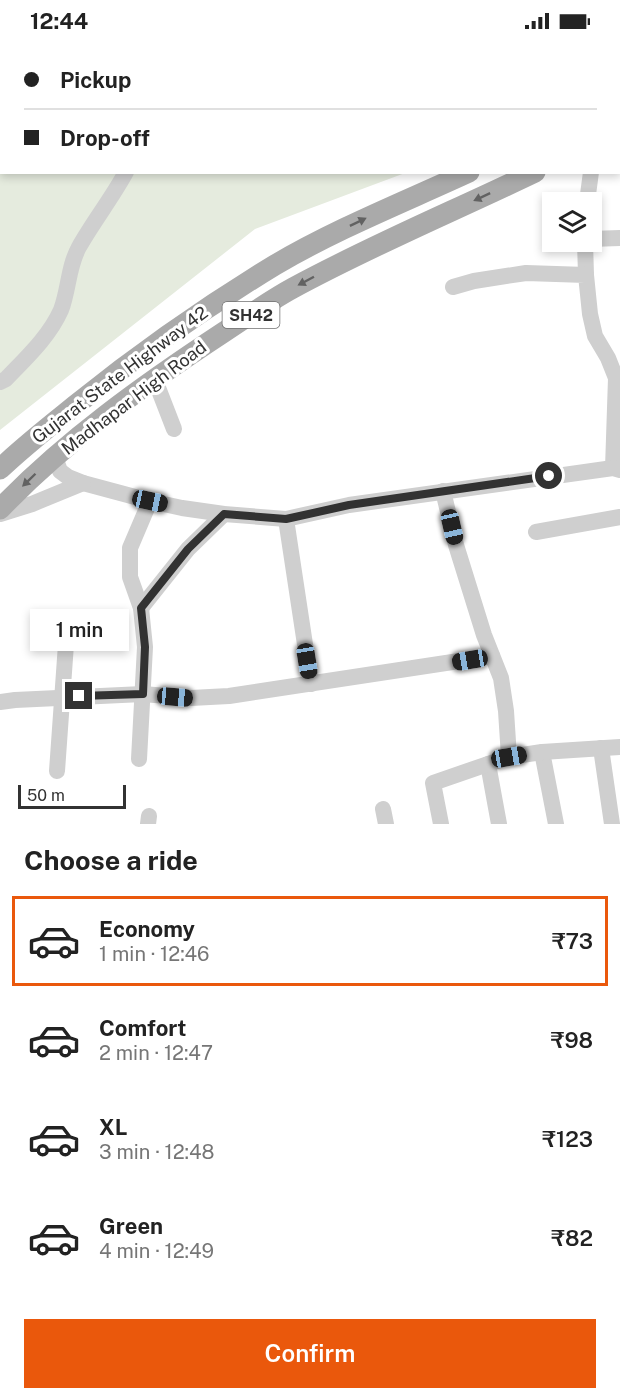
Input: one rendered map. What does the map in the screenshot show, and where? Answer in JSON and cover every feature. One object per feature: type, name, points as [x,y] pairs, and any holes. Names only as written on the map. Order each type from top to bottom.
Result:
[{"type":"main road","name":"Gujarat State Highway 42","points":[[0,469],[93,391],[164,338],[276,265],[359,222],[465,174]]},
{"type":"main road","name":"Madhapar High Road","points":[[0,509],[55,457],[180,361],[290,289],[371,247],[531,174]]},
{"type":"street","points":[[0,382],[6,379],[37,347],[50,328],[60,311],[72,263],[79,247],[125,174]]},
{"type":"street","points":[[588,192],[591,174]]},
{"type":"street","points":[[602,239],[620,238]]},
{"type":"street","points":[[55,457],[60,471],[83,483],[150,501],[224,514],[286,519],[349,505],[616,469],[616,378],[595,336],[590,314],[585,252]]},
{"type":"street","points":[[453,287],[474,281],[526,273],[586,275]]},
{"type":"street","points":[[155,380],[174,429]]},
{"type":"street","points":[[0,514],[32,504],[83,483]]},
{"type":"street","points":[[443,491],[456,545],[501,678],[509,757]]},
{"type":"street","points":[[139,759],[145,647],[141,608],[130,577],[130,548],[150,501]]},
{"type":"street","points":[[141,608],[188,549],[224,514]]},
{"type":"street","points":[[536,532],[620,517]]},
{"type":"street","points":[[286,519],[311,684]]},
{"type":"street","points":[[57,771],[66,644]]},
{"type":"street","points":[[0,702],[143,694],[191,698],[229,696],[492,656]]},
{"type":"street","points":[[441,824],[433,783],[509,757],[542,752],[620,747]]},
{"type":"street","points":[[601,748],[612,824]]},
{"type":"street","points":[[542,752],[556,824]]},
{"type":"street","points":[[488,765],[499,824]]},
{"type":"shaded area","points":[[0,174],[402,174],[255,229],[0,430]]},
{"type":"route","points":[[79,696],[143,694],[145,647],[141,608],[188,549],[224,514],[286,519],[349,505],[549,476]]}]
